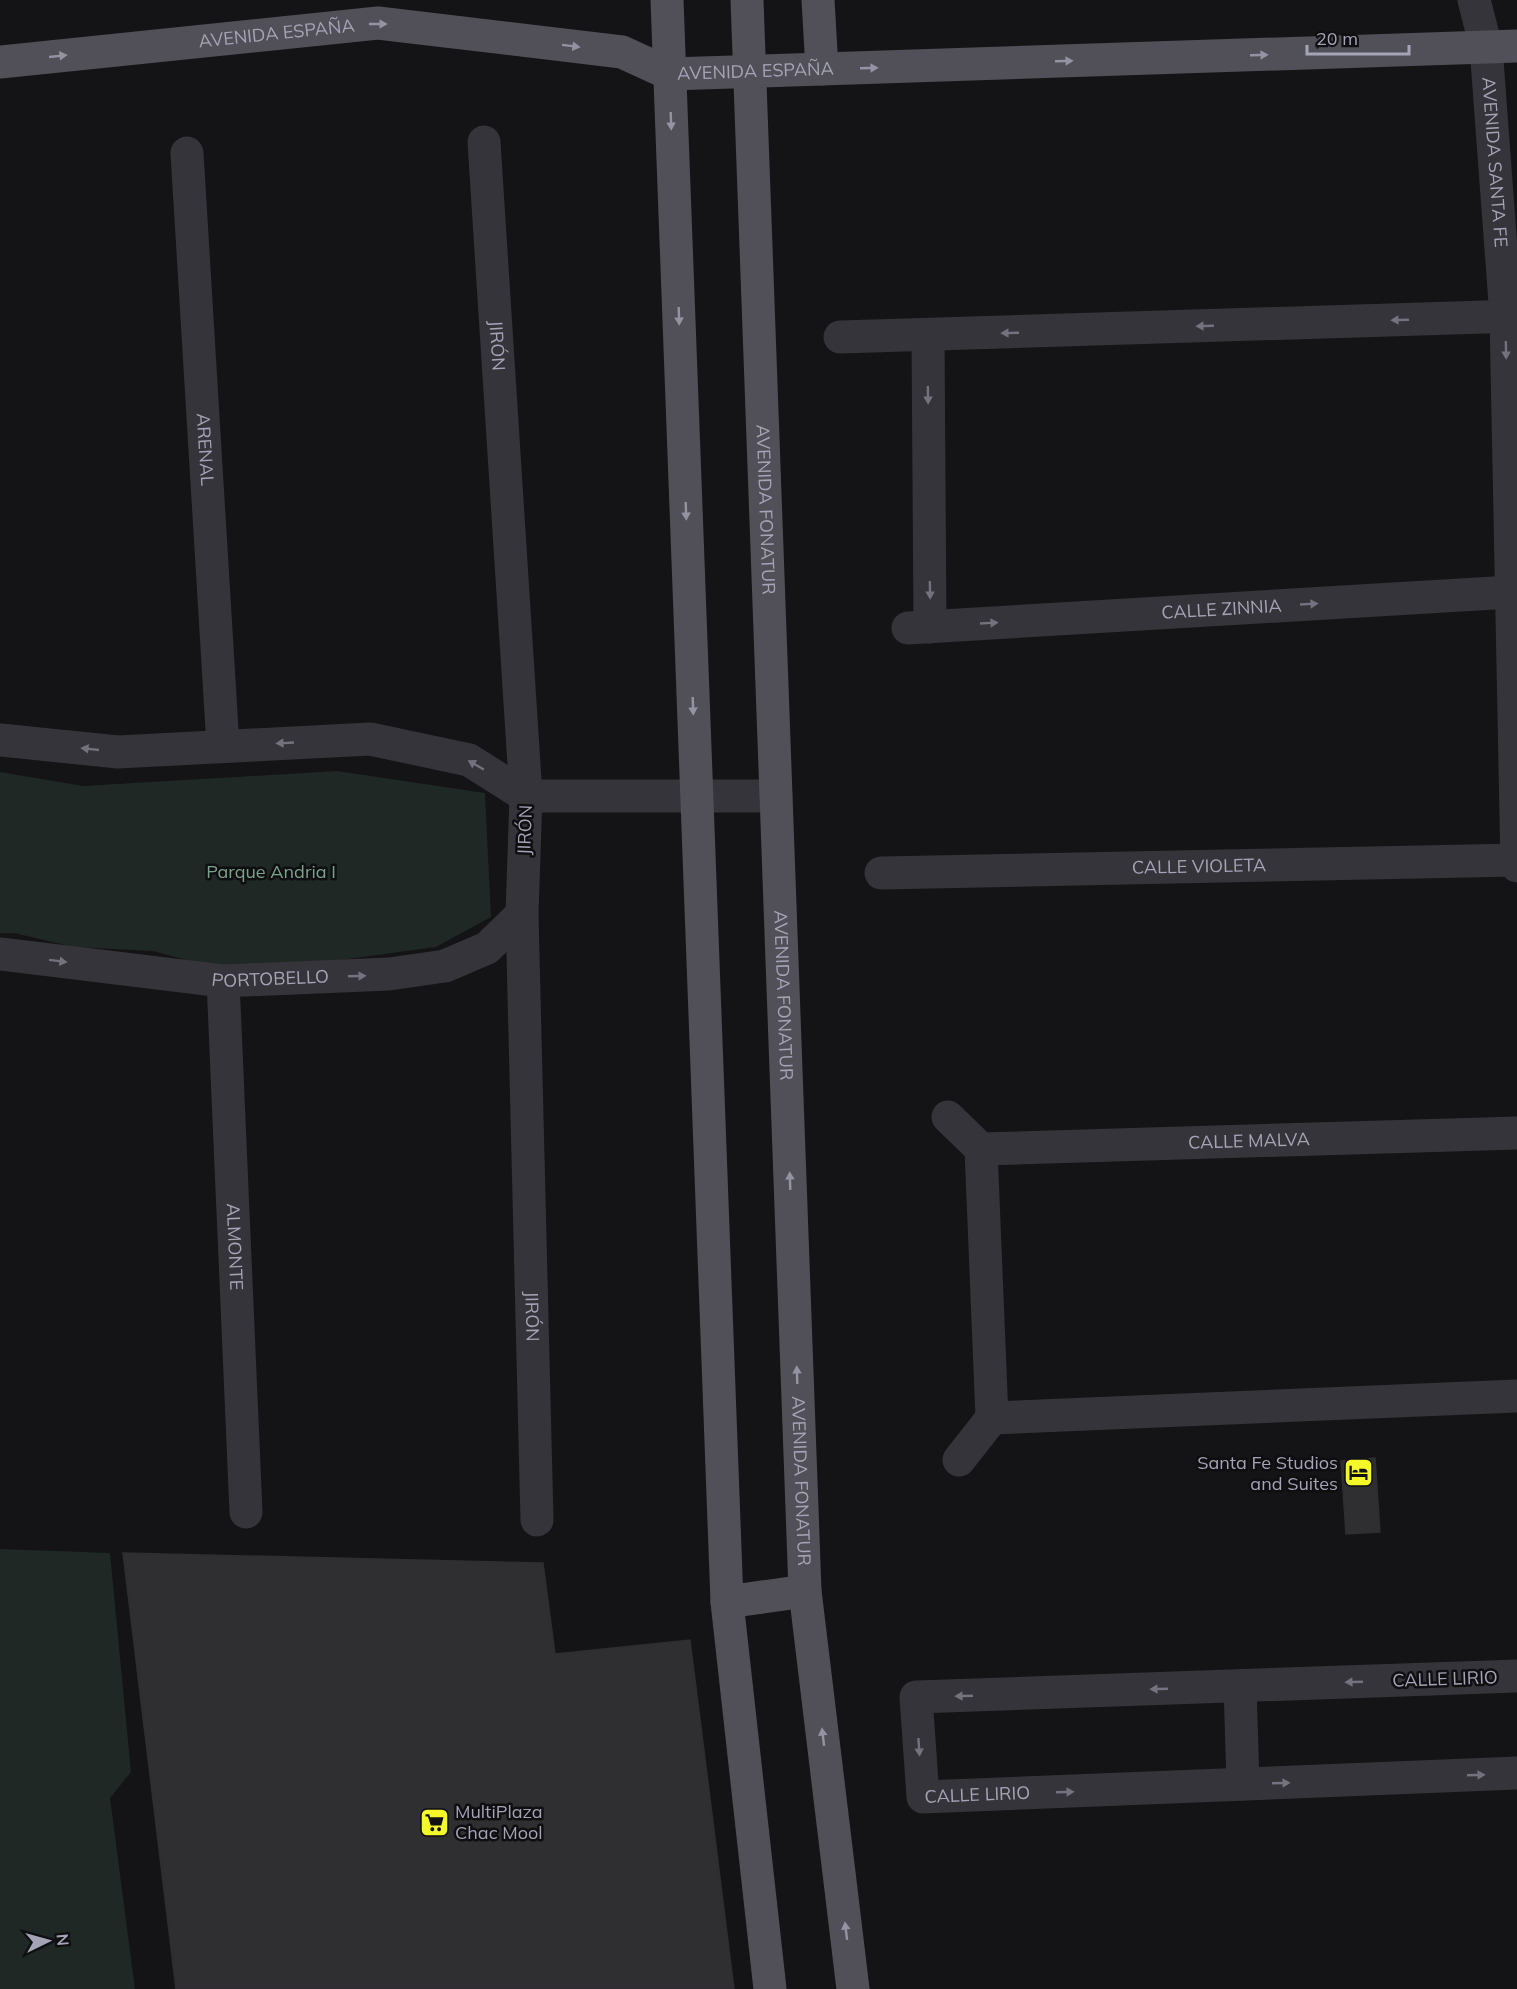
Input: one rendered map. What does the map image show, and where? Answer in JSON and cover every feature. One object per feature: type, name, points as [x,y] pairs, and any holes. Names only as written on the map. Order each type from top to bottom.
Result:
[{"type":"main road","points":[[667,0],[727,1602],[770,1989]]},
{"type":"main road","name":"AVENIDA FONATUR","points":[[747,0],[805,1591],[853,1989]]},
{"type":"main road","points":[[818,0],[822,69]]},
{"type":"main road","name":"AVENIDA ESPAÑA","points":[[0,62],[378,23],[622,51],[670,74],[1502,47]]},
{"type":"main road","points":[[727,1602],[805,1591]]},
{"type":"street","name":"AVENIDA SANTA FE","points":[[1474,0],[1502,47],[1511,316],[1511,592],[1517,866]]},
{"type":"street","name":"JIRÓN","points":[[484,142],[526,796],[522,914],[537,1520]]},
{"type":"street","name":"ARENAL","points":[[188,153],[223,746]]},
{"type":"street","points":[[840,337],[1511,316]]},
{"type":"street","name":"CALLE ZINNIA","points":[[927,336],[919,627],[1511,592]]},
{"type":"street","points":[[0,740],[118,752],[370,740],[469,760],[526,796],[776,796]]},
{"type":"street","name":"CALLE VIOLETA","points":[[881,873],[1517,860]]},
{"type":"street","name":"PORTOBELLO","points":[[0,954],[222,981],[389,974],[445,966],[487,948],[522,914]]},
{"type":"street","name":"ALMONTE","points":[[222,981],[246,1512]]},
{"type":"street","points":[[948,1117],[981,1149],[992,1418],[959,1460]]},
{"type":"street","name":"CALLE MALVA","points":[[981,1149],[1517,1133]]},
{"type":"street","points":[[992,1418],[1517,1396]]},
{"type":"street","name":"CALLE LIRIO","points":[[1517,1676],[916,1697],[923,1797],[1517,1773]]},
{"type":"street","points":[[1240,1686],[1243,1784]]},
{"type":"green space","name":"Parque Andria I","points":[[337,771],[485,793],[491,917],[436,947],[282,968],[220,969],[153,951],[74,947],[14,933],[0,933],[0,772],[83,786]]},
{"type":"green space","points":[[0,1549],[110,1553],[131,1772],[110,1798],[135,1989],[0,1989]]},
{"type":"building","points":[[1375,1458],[1380,1532],[1346,1534],[1341,1461]]},
{"type":"building","name":"MultiPlaza Chac Mool","points":[[123,1553],[543,1563],[555,1654],[690,1640],[734,1989],[176,1989]]},
{"type":"place","name":"Santa Fe Studios and Suites","points":[[1359,1473]]},
{"type":"place","name":"MultiPlaza Chac Mool","points":[[434,1822]]}]
